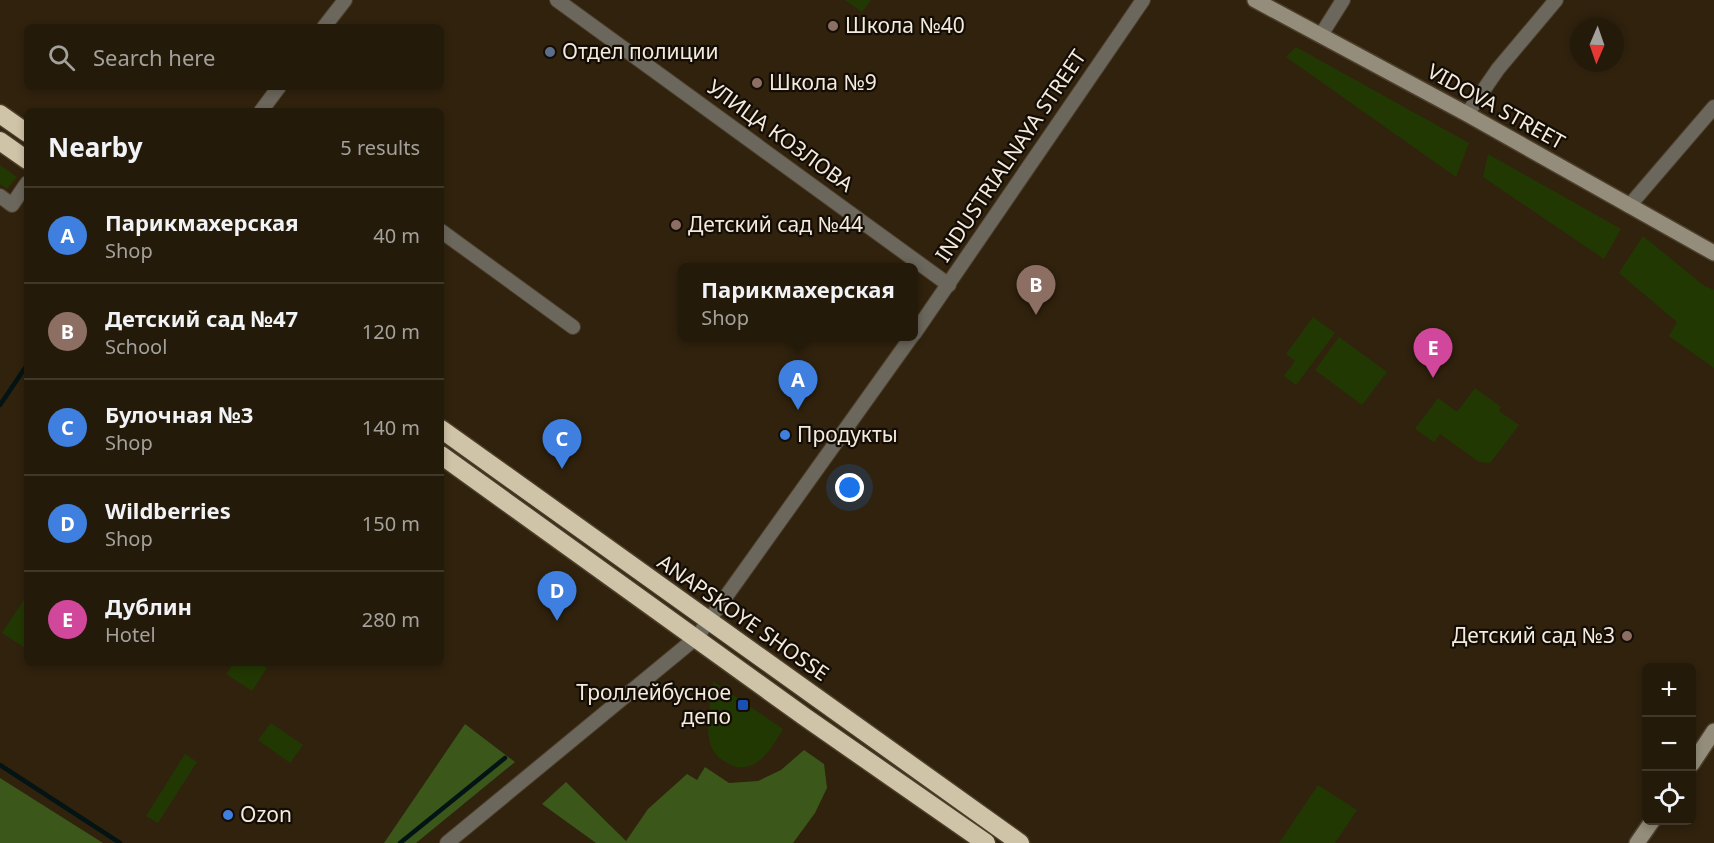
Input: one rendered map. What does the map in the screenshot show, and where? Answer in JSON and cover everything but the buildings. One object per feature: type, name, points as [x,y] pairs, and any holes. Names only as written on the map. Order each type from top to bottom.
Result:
[{"type":"highway","points":[[0,114],[24,131]]},
{"type":"highway","points":[[0,141],[24,158]]},
{"type":"highway","name":"ANAPSKOYE SHOSSE","points":[[444,431],[1020,843]]},
{"type":"highway","name":"ANAPSKOYE SHOSSE","points":[[444,457],[697,637],[805,717],[986,843]]},
{"type":"street","points":[[326,24],[345,0]]},
{"type":"street","name":"УЛИЦА КОЗЛОВА","points":[[557,0],[949,285]]},
{"type":"street","name":"INDUSTRIALNAYA STREET","points":[[918,328],[1143,0]]},
{"type":"street","name":"VIDOVA STREET","points":[[1255,0],[1467,114],[1714,253]]},
{"type":"street","points":[[1321,35],[1343,0]]},
{"type":"street","points":[[1467,114],[1498,69],[1556,0]]},
{"type":"street","points":[[268,108],[277,90]]},
{"type":"street","points":[[1629,206],[1714,107]]},
{"type":"street","points":[[0,196],[12,205],[24,187]]},
{"type":"street","points":[[444,233],[573,327]]},
{"type":"street","name":"INDUSTRIALNAYA STREET","points":[[447,843],[697,637],[909,341]]},
{"type":"street","points":[[1696,758],[1714,731]]},
{"type":"street","points":[[1637,843],[1650,825]]},
{"type":"green space","points":[[845,0],[871,0],[862,12]]},
{"type":"green space","points":[[1296,47],[1469,143],[1456,177],[1286,57]]},
{"type":"green space","points":[[1488,154],[1621,229],[1604,259],[1483,177]]},
{"type":"green space","points":[[0,165],[17,177],[7,189],[0,184]]},
{"type":"green space","points":[[1643,236],[1703,285],[1714,290],[1714,368],[1669,336],[1677,322],[1619,273]]},
{"type":"green space","points":[[1313,317],[1335,333],[1296,385],[1284,376],[1295,361],[1286,354]]},
{"type":"green space","points":[[1339,337],[1387,372],[1362,405],[1315,370]]},
{"type":"green space","points":[[1475,388],[1501,407],[1499,411],[1519,425],[1490,463],[1479,462],[1440,434],[1434,442],[1415,429],[1438,398],[1457,412]]},
{"type":"green space","points":[[24,600],[24,647],[2,633]]},
{"type":"green space","points":[[232,666],[264,666],[267,668],[252,691],[226,674]]},
{"type":"green space","points":[[713,681],[783,729],[768,752],[754,764],[737,767],[722,760],[712,749],[708,723]]},
{"type":"green space","points":[[271,723],[303,745],[290,763],[258,740]]},
{"type":"green space","points":[[465,724],[515,762],[416,843],[384,843]]},
{"type":"green space","points":[[804,750],[824,764],[827,788],[815,813],[793,843],[596,843],[542,804],[566,782],[626,841],[648,809],[687,774],[697,780],[705,767],[729,783],[758,781],[781,770]]},
{"type":"green space","points":[[185,754],[197,762],[158,823],[146,816]]},
{"type":"green space","points":[[0,778],[103,843],[0,843]]},
{"type":"green space","points":[[1318,785],[1357,810],[1335,843],[1279,843]]},
{"type":"waterway","points":[[0,405],[24,369]]},
{"type":"waterway","points":[[400,843],[505,758]]},
{"type":"waterway","points":[[0,765],[120,843]]},
{"type":"place","name":"Школа №40","points":[[833,26]]},
{"type":"place","name":"Отдел полиции","points":[[550,52]]},
{"type":"place","name":"Школа №9","points":[[757,83]]},
{"type":"place","name":"Детский сад №44","points":[[676,225]]},
{"type":"place","name":"Детский сад №47","points":[[1036,315]]},
{"type":"place","name":"Дублин","points":[[1433,378]]},
{"type":"place","name":"Парикмахерская","points":[[798,410]]},
{"type":"place","name":"Продукты","points":[[785,435]]},
{"type":"place","name":"Булочная №3","points":[[562,469]]},
{"type":"place","name":"Wildberries","points":[[557,621]]},
{"type":"place","name":"Детский сад №3","points":[[1627,636]]},
{"type":"place","name":"Троллейбусное депо","points":[[743,705]]},
{"type":"place","name":"Ozon","points":[[228,815]]}]
